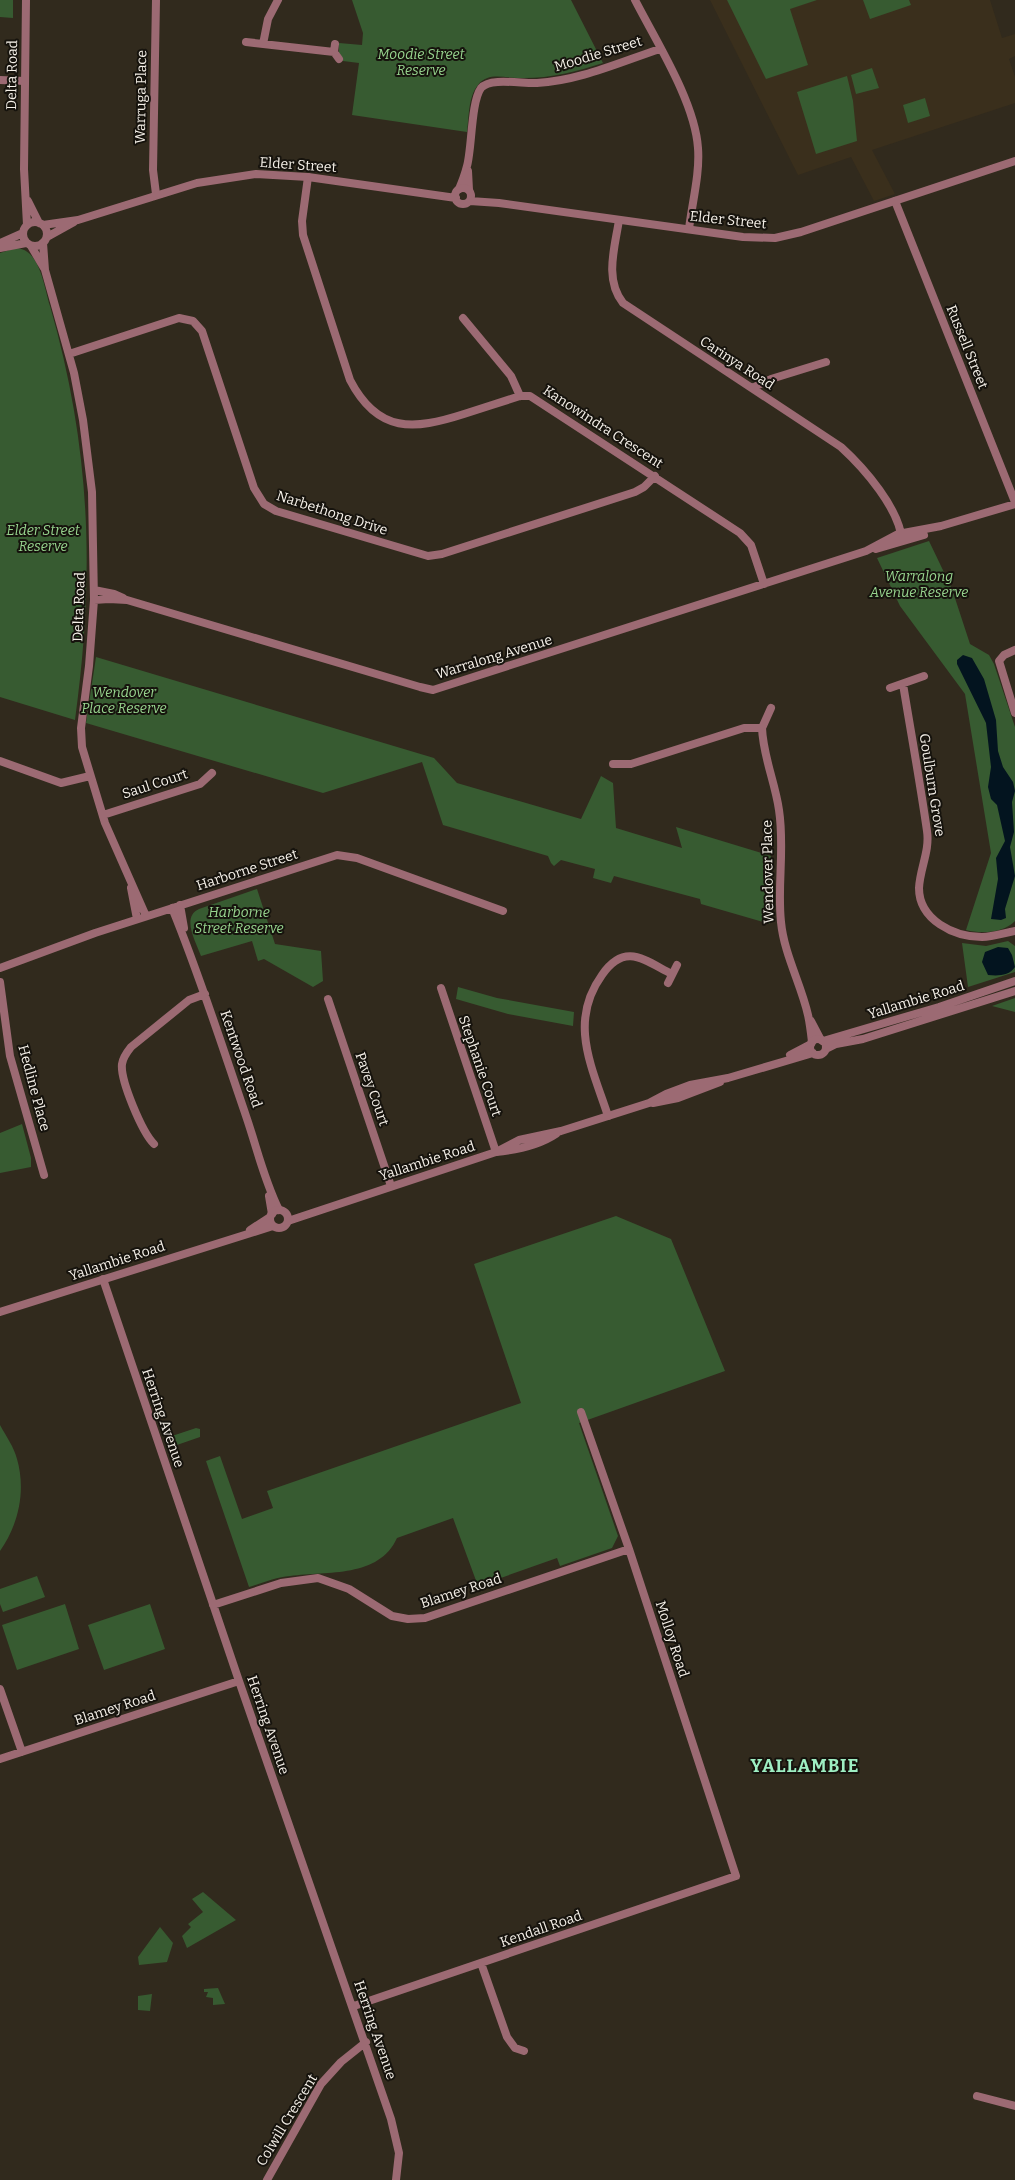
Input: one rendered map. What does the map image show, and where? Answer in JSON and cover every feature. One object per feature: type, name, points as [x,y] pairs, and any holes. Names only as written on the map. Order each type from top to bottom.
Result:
[{"type":"street","name":"Delta Road","points":[[26,0],[24,169],[26,225]]},
{"type":"street","name":"Warruga Place","points":[[156,0],[153,170],[156,194]]},
{"type":"street","points":[[263,44],[268,19],[278,0]]},
{"type":"street","points":[[635,0],[688,105],[697,140],[697,168],[689,230]]},
{"type":"street","points":[[246,42],[335,48],[339,59]]},
{"type":"street","name":"Moodie Street","points":[[470,195],[468,166],[477,100],[480,89],[485,84],[495,82],[536,83],[564,80],[660,49]]},
{"type":"street","points":[[0,80],[25,81]]},
{"type":"street","name":"Elder Street","points":[[470,195],[499,203],[689,230],[758,238],[784,236],[1015,161]]},
{"type":"street","name":"Moodie Street","points":[[458,193],[468,166]]},
{"type":"street","name":"Elder Street","points":[[41,224],[78,220],[197,182],[237,176],[276,174],[427,193],[458,193]]},
{"type":"street","name":"Kanowindra Crescent","points":[[308,177],[302,221],[304,241],[348,373],[355,389],[364,403],[372,410],[389,420],[410,426],[422,425],[520,396],[525,395],[534,398],[655,476],[745,537],[754,551],[764,584]]},
{"type":"street","points":[[458,193],[470,195],[463,204],[458,202],[458,193]]},
{"type":"street","name":"Delta Road","points":[[26,199],[41,224]]},
{"type":"street","name":"Russell Street","points":[[895,201],[1015,503]]},
{"type":"street","name":"Elder Street","points":[[45,240],[78,220]]},
{"type":"street","name":"Carinya Road","points":[[619,220],[612,276],[613,284],[619,297],[629,308],[829,439],[851,456],[870,477],[891,511],[900,536]]},
{"type":"street","points":[[0,243],[23,233],[26,225],[32,222],[41,224],[46,230],[45,240],[0,248]]},
{"type":"street","points":[[23,233],[29,244]]},
{"type":"street","name":"Delta Road","points":[[45,240],[45,270]]},
{"type":"street","name":"Delta Road","points":[[29,244],[45,270],[69,354],[83,420],[92,492],[94,600],[90,653],[81,728],[82,747],[103,815],[146,916]]},
{"type":"street","name":"Narbethong Drive","points":[[69,354],[179,318],[193,321],[202,331],[254,488],[264,504],[276,511],[428,556],[442,554],[635,492],[644,487],[655,476]]},
{"type":"street","points":[[463,318],[511,376],[520,396]]},
{"type":"street","points":[[752,388],[771,379],[826,362]]},
{"type":"street","name":"Warralong Avenue","points":[[94,590],[114,594],[127,600],[433,690],[866,551],[883,548],[900,536],[925,534],[941,526],[1015,503]]},
{"type":"street","name":"Warralong Avenue","points":[[94,600],[109,598],[127,600]]},
{"type":"street","points":[[1015,650],[1000,658],[1000,665],[1015,713]]},
{"type":"street","points":[[890,688],[924,676]]},
{"type":"street","name":"Goulburn Grove","points":[[903,684],[928,840],[920,883],[920,896],[924,908],[936,923],[964,934],[982,937],[1015,931]]},
{"type":"street","points":[[613,764],[631,764],[744,728],[762,728],[771,708]]},
{"type":"street","name":"Wendover Place","points":[[762,728],[763,744],[775,788],[781,826],[781,924],[808,1015],[813,1053]]},
{"type":"street","points":[[0,760],[61,783],[90,776]]},
{"type":"street","name":"Saul Court","points":[[103,815],[200,784],[212,773]]},
{"type":"street","name":"Harborne Street","points":[[0,968],[146,916],[330,857],[344,855],[503,911]]},
{"type":"street","name":"Delta Road","points":[[127,870],[137,919]]},
{"type":"street","name":"Kentwood Road","points":[[176,907],[247,1118],[267,1187],[279,1215],[273,1226]]},
{"type":"street","points":[[608,1116],[584,1040],[584,1017],[592,989],[613,961],[623,956],[629,955],[640,958],[672,974]]},
{"type":"street","points":[[668,983],[677,964]]},
{"type":"street","name":"Yallambie Road","points":[[823,1043],[939,1007],[1015,981]]},
{"type":"street","name":"Hedline Place","points":[[0,982],[10,1056],[44,1175]]},
{"type":"street","name":"Stephanie Court","points":[[441,988],[496,1152]]},
{"type":"street","name":"Yallambie Road","points":[[776,1062],[812,1043],[836,1044],[863,1039],[1015,991]]},
{"type":"street","points":[[154,1144],[143,1131],[123,1075],[122,1065],[124,1056],[131,1048],[183,1004],[205,994]]},
{"type":"street","name":"Pavey Court","points":[[328,1000],[391,1186]]},
{"type":"street","name":"Wendover Place","points":[[808,1015],[823,1043]]},
{"type":"street","name":"Yallambie Road","points":[[242,1234],[279,1215],[321,1209],[496,1152],[534,1145],[561,1132],[650,1103],[664,1102],[691,1095],[728,1078],[776,1062],[813,1053],[820,1055],[823,1043]]},
{"type":"street","name":"Yallambie Road","points":[[0,1312],[242,1234],[273,1226],[282,1228],[279,1215]]},
{"type":"street","name":"Herring Avenue","points":[[103,1279],[239,1681],[366,2042],[391,2119],[399,2152],[396,2180]]},
{"type":"street","name":"Molloy Road","points":[[581,1412],[629,1549],[736,1876]]},
{"type":"street","name":"Blamey Road","points":[[213,1605],[280,1583],[318,1578],[354,1591],[392,1616],[408,1619],[425,1618],[629,1549]]},
{"type":"street","name":"Blamey Road","points":[[0,1759],[239,1681]]},
{"type":"street","points":[[0,1689],[22,1752]]},
{"type":"street","name":"Kendall Road","points":[[354,2006],[736,1876]]},
{"type":"street","points":[[481,1963],[507,2037],[515,2048],[524,2051]]},
{"type":"street","name":"Colwill Crescent","points":[[267,2180],[321,2084],[341,2062],[366,2042]]},
{"type":"street","points":[[977,2096],[1015,2106]]},
{"type":"shaded area","points":[[710,0],[990,0],[1002,38],[1015,34],[1015,56],[1009,59],[1015,77],[1015,103],[872,150],[895,194],[874,201],[851,157],[798,175]]},
{"type":"green space","points":[[0,0],[13,0],[13,18],[0,17]]},
{"type":"green space","name":"Moodie Street Reserve","points":[[352,0],[571,0],[603,63],[572,72],[551,76],[529,78],[486,78],[478,85],[472,95],[467,132],[352,115],[359,63],[343,61],[339,53],[339,43],[362,45],[363,33]]},
{"type":"green space","points":[[727,0],[817,0],[790,9],[808,65],[766,79]]},
{"type":"green space","points":[[863,0],[909,0],[911,5],[870,19]]},
{"type":"green space","points":[[872,68],[879,88],[856,94],[851,75]]},
{"type":"green space","points":[[847,76],[853,101],[857,141],[816,154],[797,92]]},
{"type":"green space","points":[[925,98],[930,116],[908,123],[903,105]]},
{"type":"green space","name":"Elder Street Reserve","points":[[16,248],[24,250],[31,255],[40,270],[64,359],[74,410],[81,461],[87,563],[85,614],[75,720],[0,697],[0,253]]},
{"type":"green space","name":"Warralong Avenue Reserve","points":[[929,541],[952,589],[970,644],[989,655],[994,664],[1015,727],[1015,921],[1005,928],[992,932],[966,930],[991,853],[965,694],[900,606],[877,558]]},
{"type":"green space","name":"Wendover Place Reserve","points":[[96,657],[434,758],[457,783],[581,819],[601,776],[613,783],[616,828],[682,848],[676,827],[771,856],[768,898],[770,924],[701,904],[700,899],[614,876],[611,883],[593,878],[595,869],[561,860],[554,866],[548,856],[443,825],[422,762],[323,793],[86,723]]},
{"type":"green space","name":"Harborne Street Reserve","points":[[257,889],[275,944],[321,951],[323,981],[313,987],[264,959],[258,961],[252,941],[201,956],[193,937],[190,924],[194,913],[199,909]]},
{"type":"green space","points":[[1008,941],[1015,946],[1015,972],[968,987],[962,943],[986,946]]},
{"type":"green space","points":[[458,987],[497,998],[574,1012],[573,1026],[508,1014],[456,999]]},
{"type":"green space","points":[[1015,998],[1015,1012],[992,1006]]},
{"type":"green space","points":[[22,1124],[31,1158],[31,1167],[0,1173],[0,1133]]},
{"type":"green space","points":[[616,1216],[671,1239],[725,1371],[579,1423],[618,1536],[612,1548],[560,1566],[557,1558],[478,1586],[453,1518],[397,1538],[389,1551],[378,1560],[365,1566],[351,1570],[285,1577],[249,1587],[206,1461],[220,1456],[242,1519],[273,1508],[267,1491],[521,1403],[474,1264]]},
{"type":"green space","points":[[0,1425],[16,1455],[20,1471],[21,1495],[12,1530],[0,1551]]},
{"type":"green space","points":[[196,1428],[200,1429],[200,1437],[174,1446],[170,1444],[169,1437]]},
{"type":"green space","points":[[37,1576],[45,1597],[3,1612],[0,1604],[0,1589]]},
{"type":"green space","points":[[65,1604],[79,1649],[17,1670],[2,1625]]},
{"type":"green space","points":[[150,1604],[165,1649],[104,1670],[88,1625]]},
{"type":"green space","points":[[203,1892],[236,1920],[187,1948],[182,1936],[191,1927],[188,1924],[203,1912],[192,1899]]},
{"type":"green space","points":[[160,1927],[173,1943],[167,1962],[139,1965],[138,1957]]},
{"type":"green space","points":[[218,1988],[225,2004],[213,2005],[213,1998],[206,1997],[208,1992],[204,1992],[204,1989]]},
{"type":"green space","points":[[152,1994],[150,2011],[138,2010],[138,1996]]},
{"type":"water","points":[[963,655],[972,658],[984,679],[996,720],[998,751],[1003,767],[1013,782],[1015,791],[1012,802],[1014,832],[1010,847],[1015,876],[1005,909],[1006,918],[1001,920],[991,919],[998,879],[996,858],[1005,841],[997,805],[991,799],[988,787],[991,767],[986,723],[957,664],[957,660]]},
{"type":"water","points":[[998,947],[1008,948],[1012,955],[1015,967],[1006,974],[988,975],[982,962],[985,952]]},
{"type":"district","name":"YALLAMBIE","points":[[805,1766]]}]
